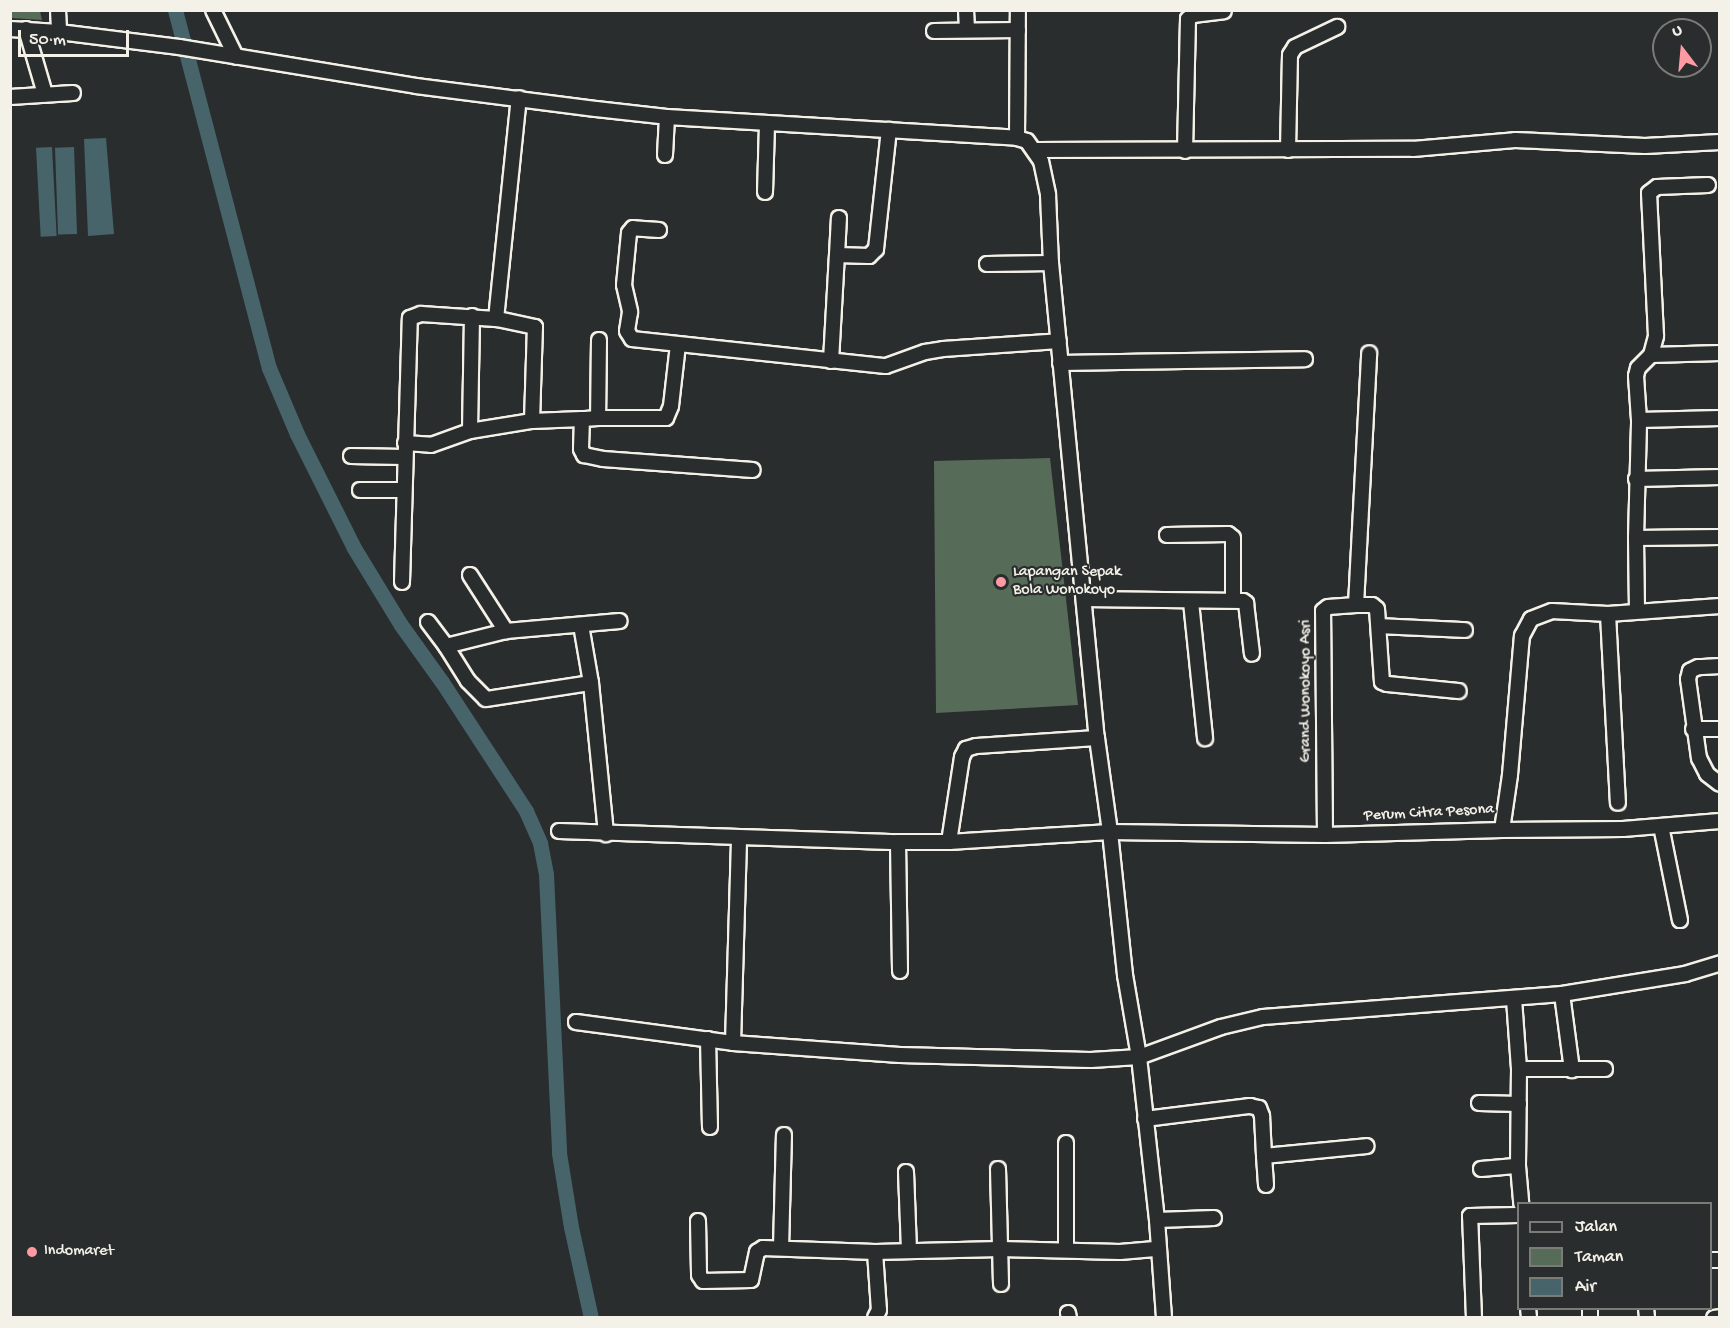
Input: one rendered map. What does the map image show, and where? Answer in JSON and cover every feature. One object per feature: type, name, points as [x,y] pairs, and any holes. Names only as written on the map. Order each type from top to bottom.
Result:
[{"type":"street","points":[[58,10],[58,32]]},
{"type":"street","points":[[213,10],[236,57]]},
{"type":"street","points":[[966,10],[967,30]]},
{"type":"street","points":[[1017,138],[1018,10]]},
{"type":"street","points":[[1185,151],[1188,19],[1193,15],[1224,11]]},
{"type":"street","points":[[1288,150],[1290,55],[1295,47],[1337,27]]},
{"type":"street","points":[[10,28],[179,47],[416,86],[667,117],[1017,138],[1027,141],[1035,150],[1046,177],[1051,263],[1096,738],[1110,832],[1125,975],[1139,1057],[1157,1220],[1164,1317]]},
{"type":"street","points":[[26,29],[45,94]]},
{"type":"street","points":[[934,31],[1018,30]]},
{"type":"street","points":[[10,97],[74,93]]},
{"type":"street","points":[[496,319],[519,98]]},
{"type":"street","points":[[665,155],[667,117]]},
{"type":"street","points":[[765,192],[767,123]]},
{"type":"street","points":[[837,255],[869,256],[876,249],[890,130]]},
{"type":"street","points":[[1035,150],[1413,149],[1515,140],[1645,146],[1719,142]]},
{"type":"street","points":[[1637,610],[1635,538],[1639,420],[1636,376],[1638,368],[1651,355],[1656,336],[1649,194],[1657,187],[1708,185]]},
{"type":"street","points":[[831,361],[839,218]]},
{"type":"street","points":[[659,230],[630,230],[624,285],[630,312],[628,336],[632,339],[886,366],[934,350],[1059,341]]},
{"type":"street","points":[[987,264],[1051,263]]},
{"type":"street","points":[[402,582],[410,318],[421,314],[472,316],[535,327],[532,421]]},
{"type":"street","points":[[470,431],[472,316]]},
{"type":"street","points":[[598,418],[599,340]]},
{"type":"street","points":[[351,456],[431,445],[470,431],[532,421],[666,418],[671,406],[674,345]]},
{"type":"street","points":[[1369,353],[1356,605],[1372,605],[1377,609],[1382,681],[1387,684],[1459,691]]},
{"type":"street","points":[[1651,355],[1719,353]]},
{"type":"street","points":[[1060,363],[1305,358]]},
{"type":"street","points":[[1639,420],[1719,418]]},
{"type":"street","points":[[582,419],[581,449],[587,458],[753,470]]},
{"type":"street","points":[[1636,478],[1719,477]]},
{"type":"street","points":[[360,489],[403,490]]},
{"type":"street","points":[[1167,534],[1228,534],[1233,538],[1233,600]]},
{"type":"street","points":[[1635,538],[1719,537]]},
{"type":"street","points":[[470,575],[506,632]]},
{"type":"street","points":[[1084,599],[1191,602],[1233,600],[1246,603],[1252,654]]},
{"type":"street","points":[[1191,602],[1205,738]]},
{"type":"street","name":"Grand Wonokoyo Asri","points":[[1325,835],[1323,611],[1328,607],[1356,605]]},
{"type":"street","name":"Perum Citra Pesona","points":[[559,831],[739,838],[949,842],[1110,832],[1325,835],[1502,830],[1510,775],[1522,636],[1531,619],[1552,611],[1608,614],[1637,610],[1719,606]]},
{"type":"street","points":[[1608,614],[1618,803]]},
{"type":"street","points":[[446,646],[506,632],[620,621]]},
{"type":"street","points":[[428,622],[468,681],[486,699],[591,683]]},
{"type":"street","points":[[581,625],[591,683],[606,834]]},
{"type":"street","points":[[1379,626],[1465,630]]},
{"type":"street","points":[[1719,666],[1698,667],[1690,671],[1688,679],[1693,729],[1699,758],[1707,774],[1719,784]]},
{"type":"street","points":[[1693,729],[1719,729]]},
{"type":"street","points":[[949,842],[962,757],[966,750],[976,746],[1096,738]]},
{"type":"street","points":[[1502,830],[1661,826],[1719,821]]},
{"type":"street","points":[[1661,826],[1680,920]]},
{"type":"street","points":[[733,1043],[739,838]]},
{"type":"street","points":[[898,842],[900,971]]},
{"type":"street","points":[[576,1022],[733,1043],[900,1055],[1091,1060],[1139,1057],[1221,1027],[1263,1017],[1562,994],[1685,974],[1719,963]]},
{"type":"street","points":[[1562,994],[1572,1070]]},
{"type":"street","points":[[1514,999],[1519,1069],[1518,1166],[1521,1202]]},
{"type":"street","points":[[708,1039],[710,1127]]},
{"type":"street","points":[[1519,1069],[1605,1069]]},
{"type":"street","points":[[1479,1103],[1519,1104]]},
{"type":"street","points":[[1145,1119],[1250,1106],[1259,1108],[1266,1185]]},
{"type":"street","points":[[781,1248],[784,1135]]},
{"type":"street","points":[[1066,1143],[1066,1250]]},
{"type":"street","points":[[1264,1156],[1367,1146]]},
{"type":"street","points":[[1481,1169],[1518,1166]]},
{"type":"street","points":[[998,1169],[1000,1284]]},
{"type":"street","points":[[906,1172],[909,1251]]},
{"type":"street","points":[[1474,1317],[1470,1216],[1517,1215]]},
{"type":"street","points":[[1157,1220],[1214,1218]]},
{"type":"street","points":[[698,1221],[699,1275],[704,1281],[752,1281],[759,1250],[781,1248],[875,1252],[1000,1249],[1120,1252],[1158,1249]]},
{"type":"street","points":[[875,1252],[879,1310],[875,1317]]},
{"type":"street","points":[[1713,1317],[1719,1317]]},
{"type":"green space","points":[[10,11],[40,11],[42,20],[11,18]]},
{"type":"green space","name":"Lapangan Sepak Bola Wonokoyo","points":[[1050,458],[1078,705],[936,713],[934,461]]},
{"type":"water","points":[[106,138],[114,234],[88,236],[84,139]]},
{"type":"water","points":[[52,147],[57,236],[41,237],[36,148]]},
{"type":"water","points":[[74,147],[77,234],[58,235],[55,148]]},
{"type":"waterway","points":[[175,10],[269,368],[297,434],[354,548],[401,625],[442,682],[526,811],[540,843],[546,874],[559,1153],[571,1227],[591,1318]]},
{"type":"place","name":"Lapangan Sepak Bola Wonokoyo","points":[[1001,582]]},
{"type":"place","name":"Indomaret","points":[[32,1252]]}]
